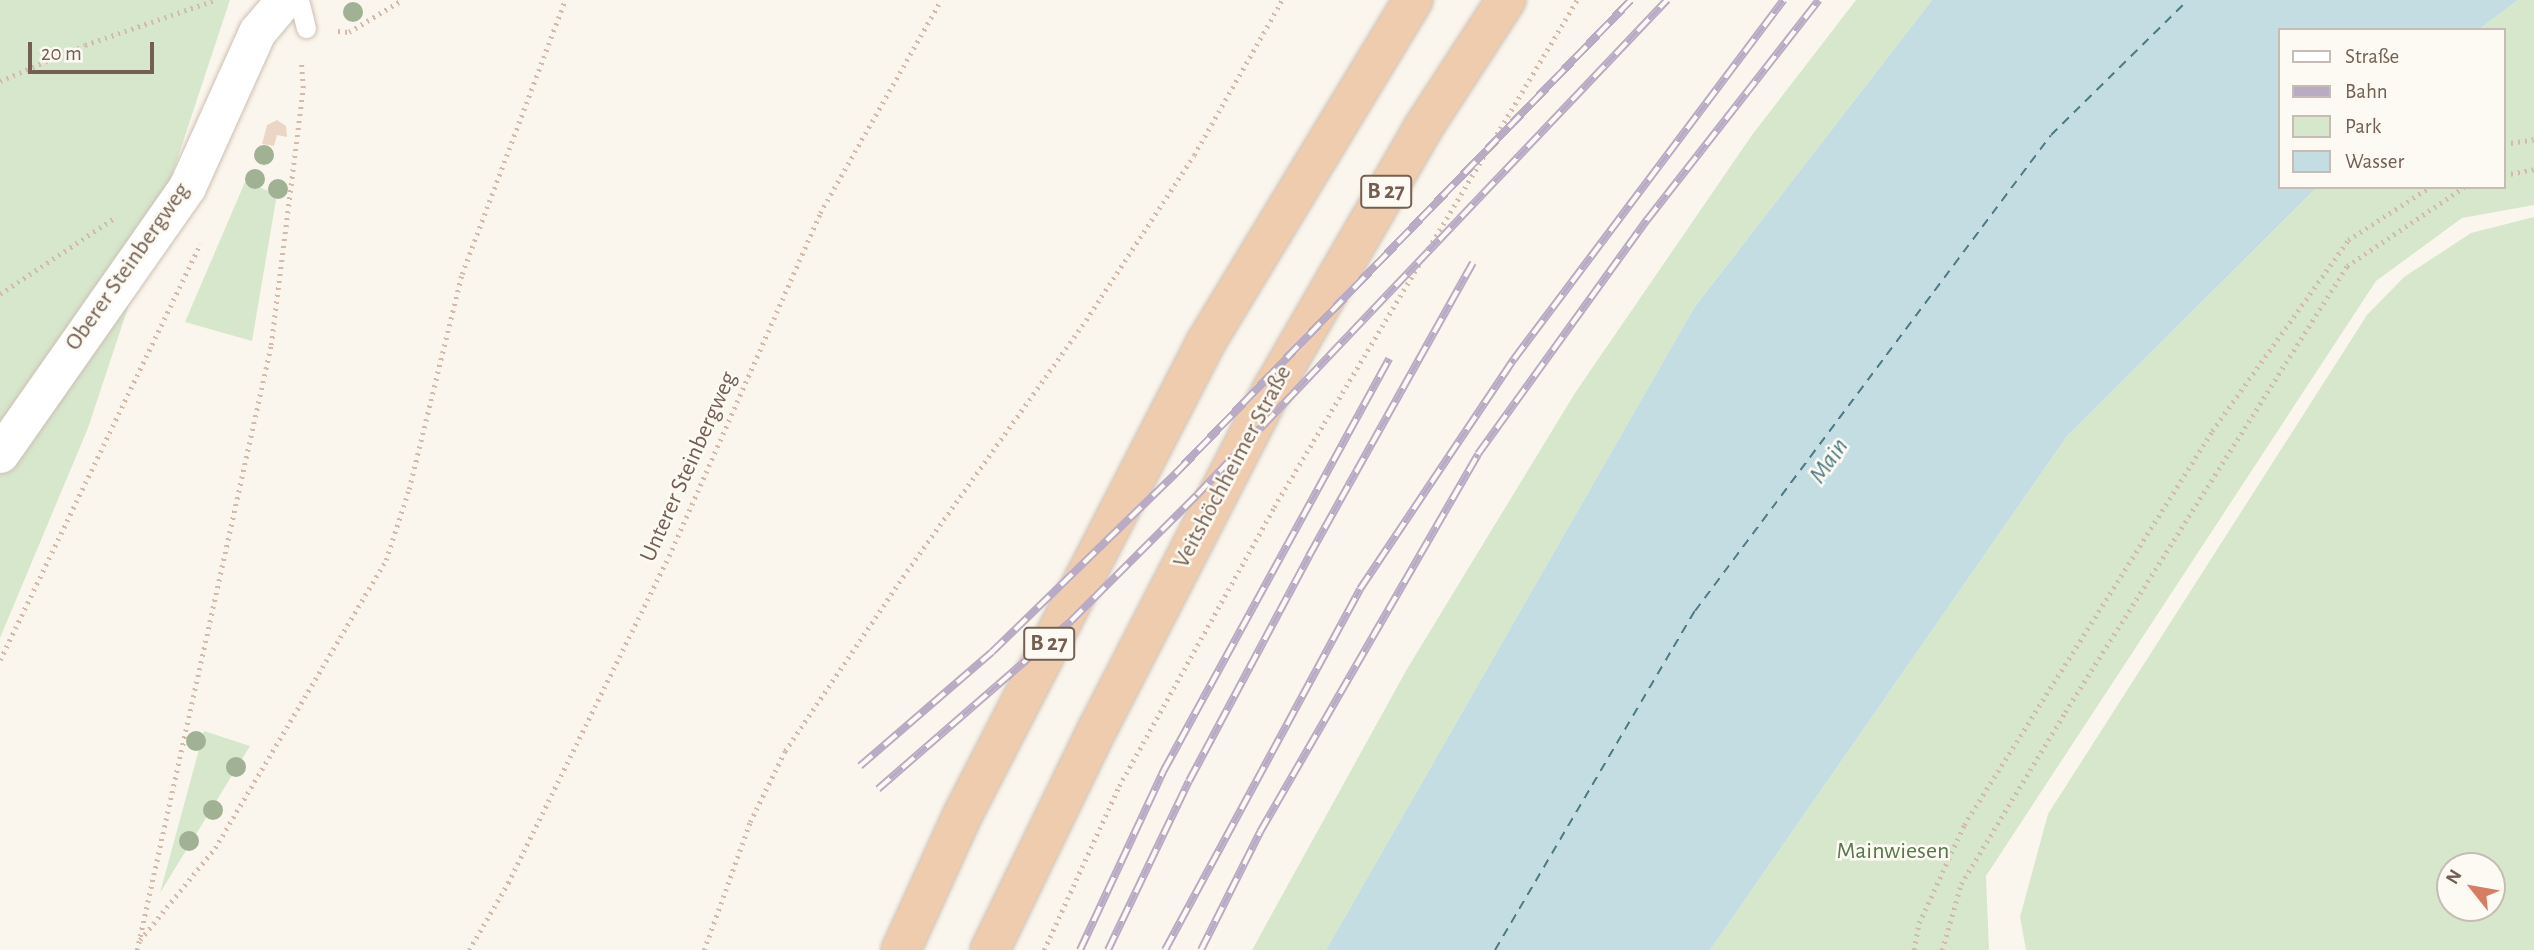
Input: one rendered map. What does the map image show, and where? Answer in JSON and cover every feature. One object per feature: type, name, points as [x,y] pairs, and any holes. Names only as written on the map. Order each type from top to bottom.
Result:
[{"type":"highway","name":"B 27","points":[[901,950],[961,816],[1206,342],[1413,0]]},
{"type":"highway","name":"Veitshöchheimer Straße","points":[[990,950],[1099,726],[1273,388],[1423,128],[1506,0]]},
{"type":"street","name":"Oberer Steinbergweg","points":[[0,454],[187,187],[257,32],[295,14]]},
{"type":"lane","points":[[295,14],[299,0]]},
{"type":"path","points":[[0,81],[85,45],[215,0]]},
{"type":"path","points":[[295,14],[349,32],[401,0]]},
{"type":"path","points":[[139,941],[215,848],[386,560],[409,489],[462,274],[565,0]]},
{"type":"path","name":"Unterer Steinbergweg","points":[[469,950],[509,883],[670,556],[820,213],[941,0]]},
{"type":"path","points":[[704,950],[750,822],[785,751],[907,571],[1086,320],[1194,155],[1282,0]]},
{"type":"path","points":[[1044,950],[1119,786],[1261,531],[1577,0]]},
{"type":"path","points":[[137,950],[271,345],[303,88],[301,52]]},
{"type":"path","points":[[2506,144],[2534,139]]},
{"type":"path","points":[[2506,175],[2534,169]]},
{"type":"path","points":[[1914,950],[1919,923],[1964,825],[2212,431],[2348,240],[2427,189]]},
{"type":"path","points":[[1942,950],[1961,884],[2065,712],[2347,266],[2461,189]]},
{"type":"path","points":[[0,294],[124,212]]},
{"type":"path","points":[[0,660],[200,242]]},
{"type":"green space","points":[[0,0],[230,0],[88,428],[0,638]]},
{"type":"green space","points":[[1856,0],[1932,0],[1694,308],[1326,950],[1252,950],[1407,669],[1575,393],[1752,135]]},
{"type":"green space","name":"Mainwiesen","points":[[2518,0],[2534,0],[2534,205],[2462,218],[2376,281],[1986,876],[1989,950],[1710,950],[2067,436],[2315,189],[2506,189],[2506,28],[2481,28]]},
{"type":"green space","points":[[245,182],[277,194],[252,341],[185,322]]},
{"type":"green space","points":[[2534,217],[2534,950],[2026,950],[2020,917],[2048,814],[2367,315],[2404,277],[2471,233]]},
{"type":"green space","points":[[204,731],[250,746],[160,893]]},
{"type":"water","name":"Main","points":[[1932,0],[2518,0],[2481,28],[2278,28],[2278,189],[2315,189],[2067,436],[1710,950],[1326,950],[1694,308]]},
{"type":"building","points":[[277,120],[286,126],[287,137],[277,135],[274,146],[262,144],[267,125]]},
{"type":"ferry route","points":[[1495,950],[1695,611],[2051,135],[2188,0]]},
{"type":"railway","points":[[860,766],[992,652],[1176,473],[1631,0]]},
{"type":"railway","points":[[878,789],[1071,621],[1197,495],[1667,0]]},
{"type":"railway","points":[[1165,950],[1360,589],[1514,359],[1784,0]]},
{"type":"railway","points":[[1201,950],[1260,832],[1478,454],[1647,220],[1819,0]]},
{"type":"railway","points":[[1108,950],[1189,781],[1309,556],[1473,263]]},
{"type":"railway","points":[[1080,950],[1164,770],[1389,359]]}]
